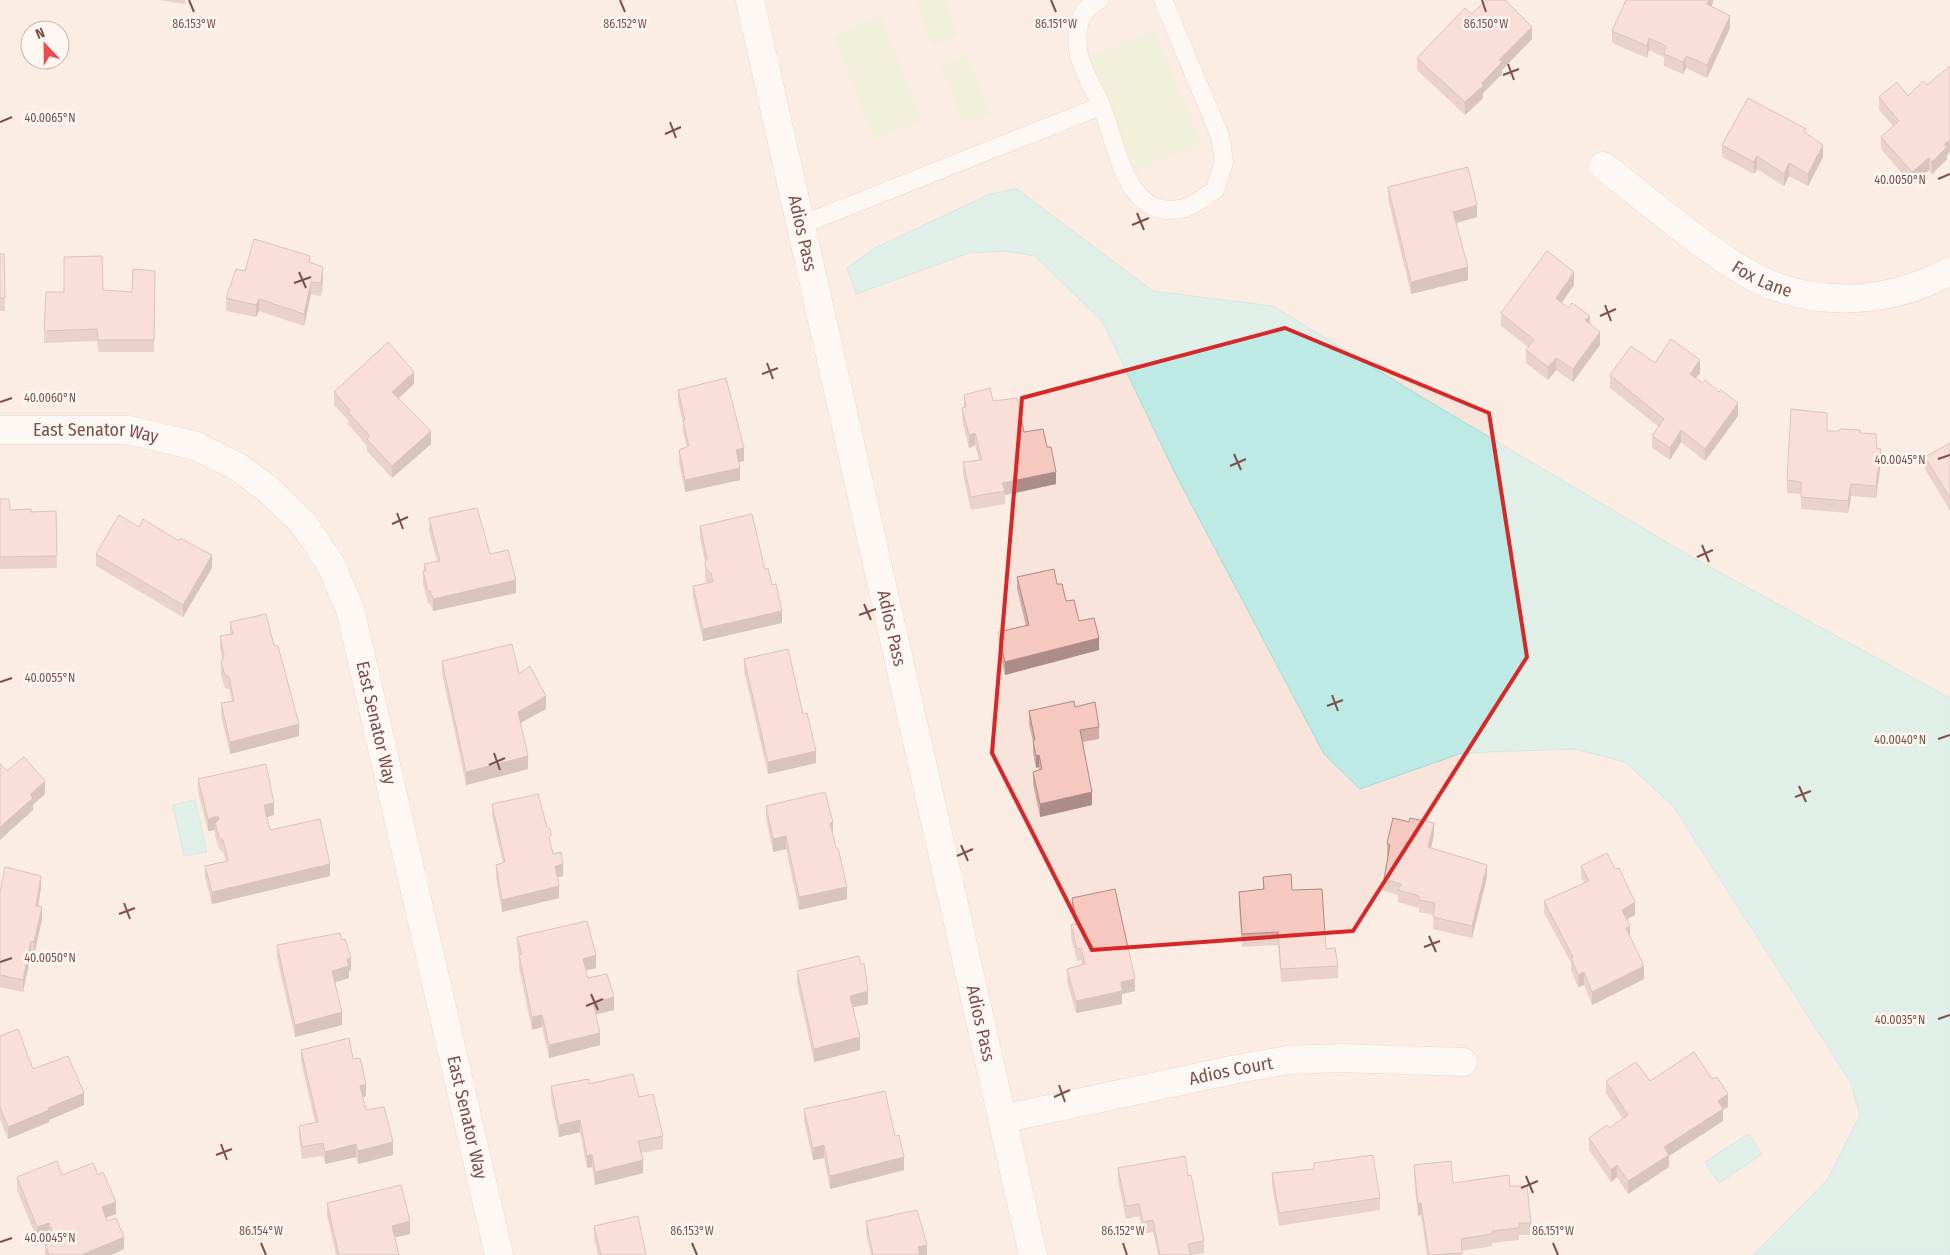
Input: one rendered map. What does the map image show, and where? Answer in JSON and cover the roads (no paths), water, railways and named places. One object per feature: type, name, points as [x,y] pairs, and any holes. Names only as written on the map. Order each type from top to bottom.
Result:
[{"type":"street","name":"Adios Pass","points":[[750,0],[1033,1255]]},
{"type":"street","name":"Fox Lane","points":[[1603,166],[1705,245],[1744,272],[1792,292],[1807,296],[1842,299],[1877,297],[1930,282],[1950,271]]},
{"type":"street","name":"East Senator Way","points":[[0,430],[128,430],[196,446],[238,467],[269,490],[304,524],[331,565],[350,609],[499,1255]]},
{"type":"street","name":"Adios Court","points":[[1002,1119],[1288,1060],[1340,1058],[1463,1062]]},
{"type":"lane","points":[[1099,0],[1086,7],[1078,28],[1078,56],[1101,106],[1125,176],[1145,202],[1164,210],[1186,208],[1215,190],[1224,162],[1220,136],[1163,0]]},
{"type":"lane","points":[[801,225],[1101,106]]},
{"type":"water","points":[[1017,189],[1153,291],[1273,306],[1415,393],[1690,556],[1950,698],[1950,1255],[1753,1255],[1828,1179],[1860,1115],[1851,1083],[1673,806],[1625,762],[1575,749],[1462,753],[1360,789],[1324,754],[1176,475],[1102,321],[1035,256],[1005,251],[969,253],[856,294],[847,268],[875,248],[990,194]]},
{"type":"water","points":[[195,800],[207,852],[184,856],[173,805]]},
{"type":"water","points":[[1748,1134],[1762,1154],[1719,1183],[1705,1162]]}]
